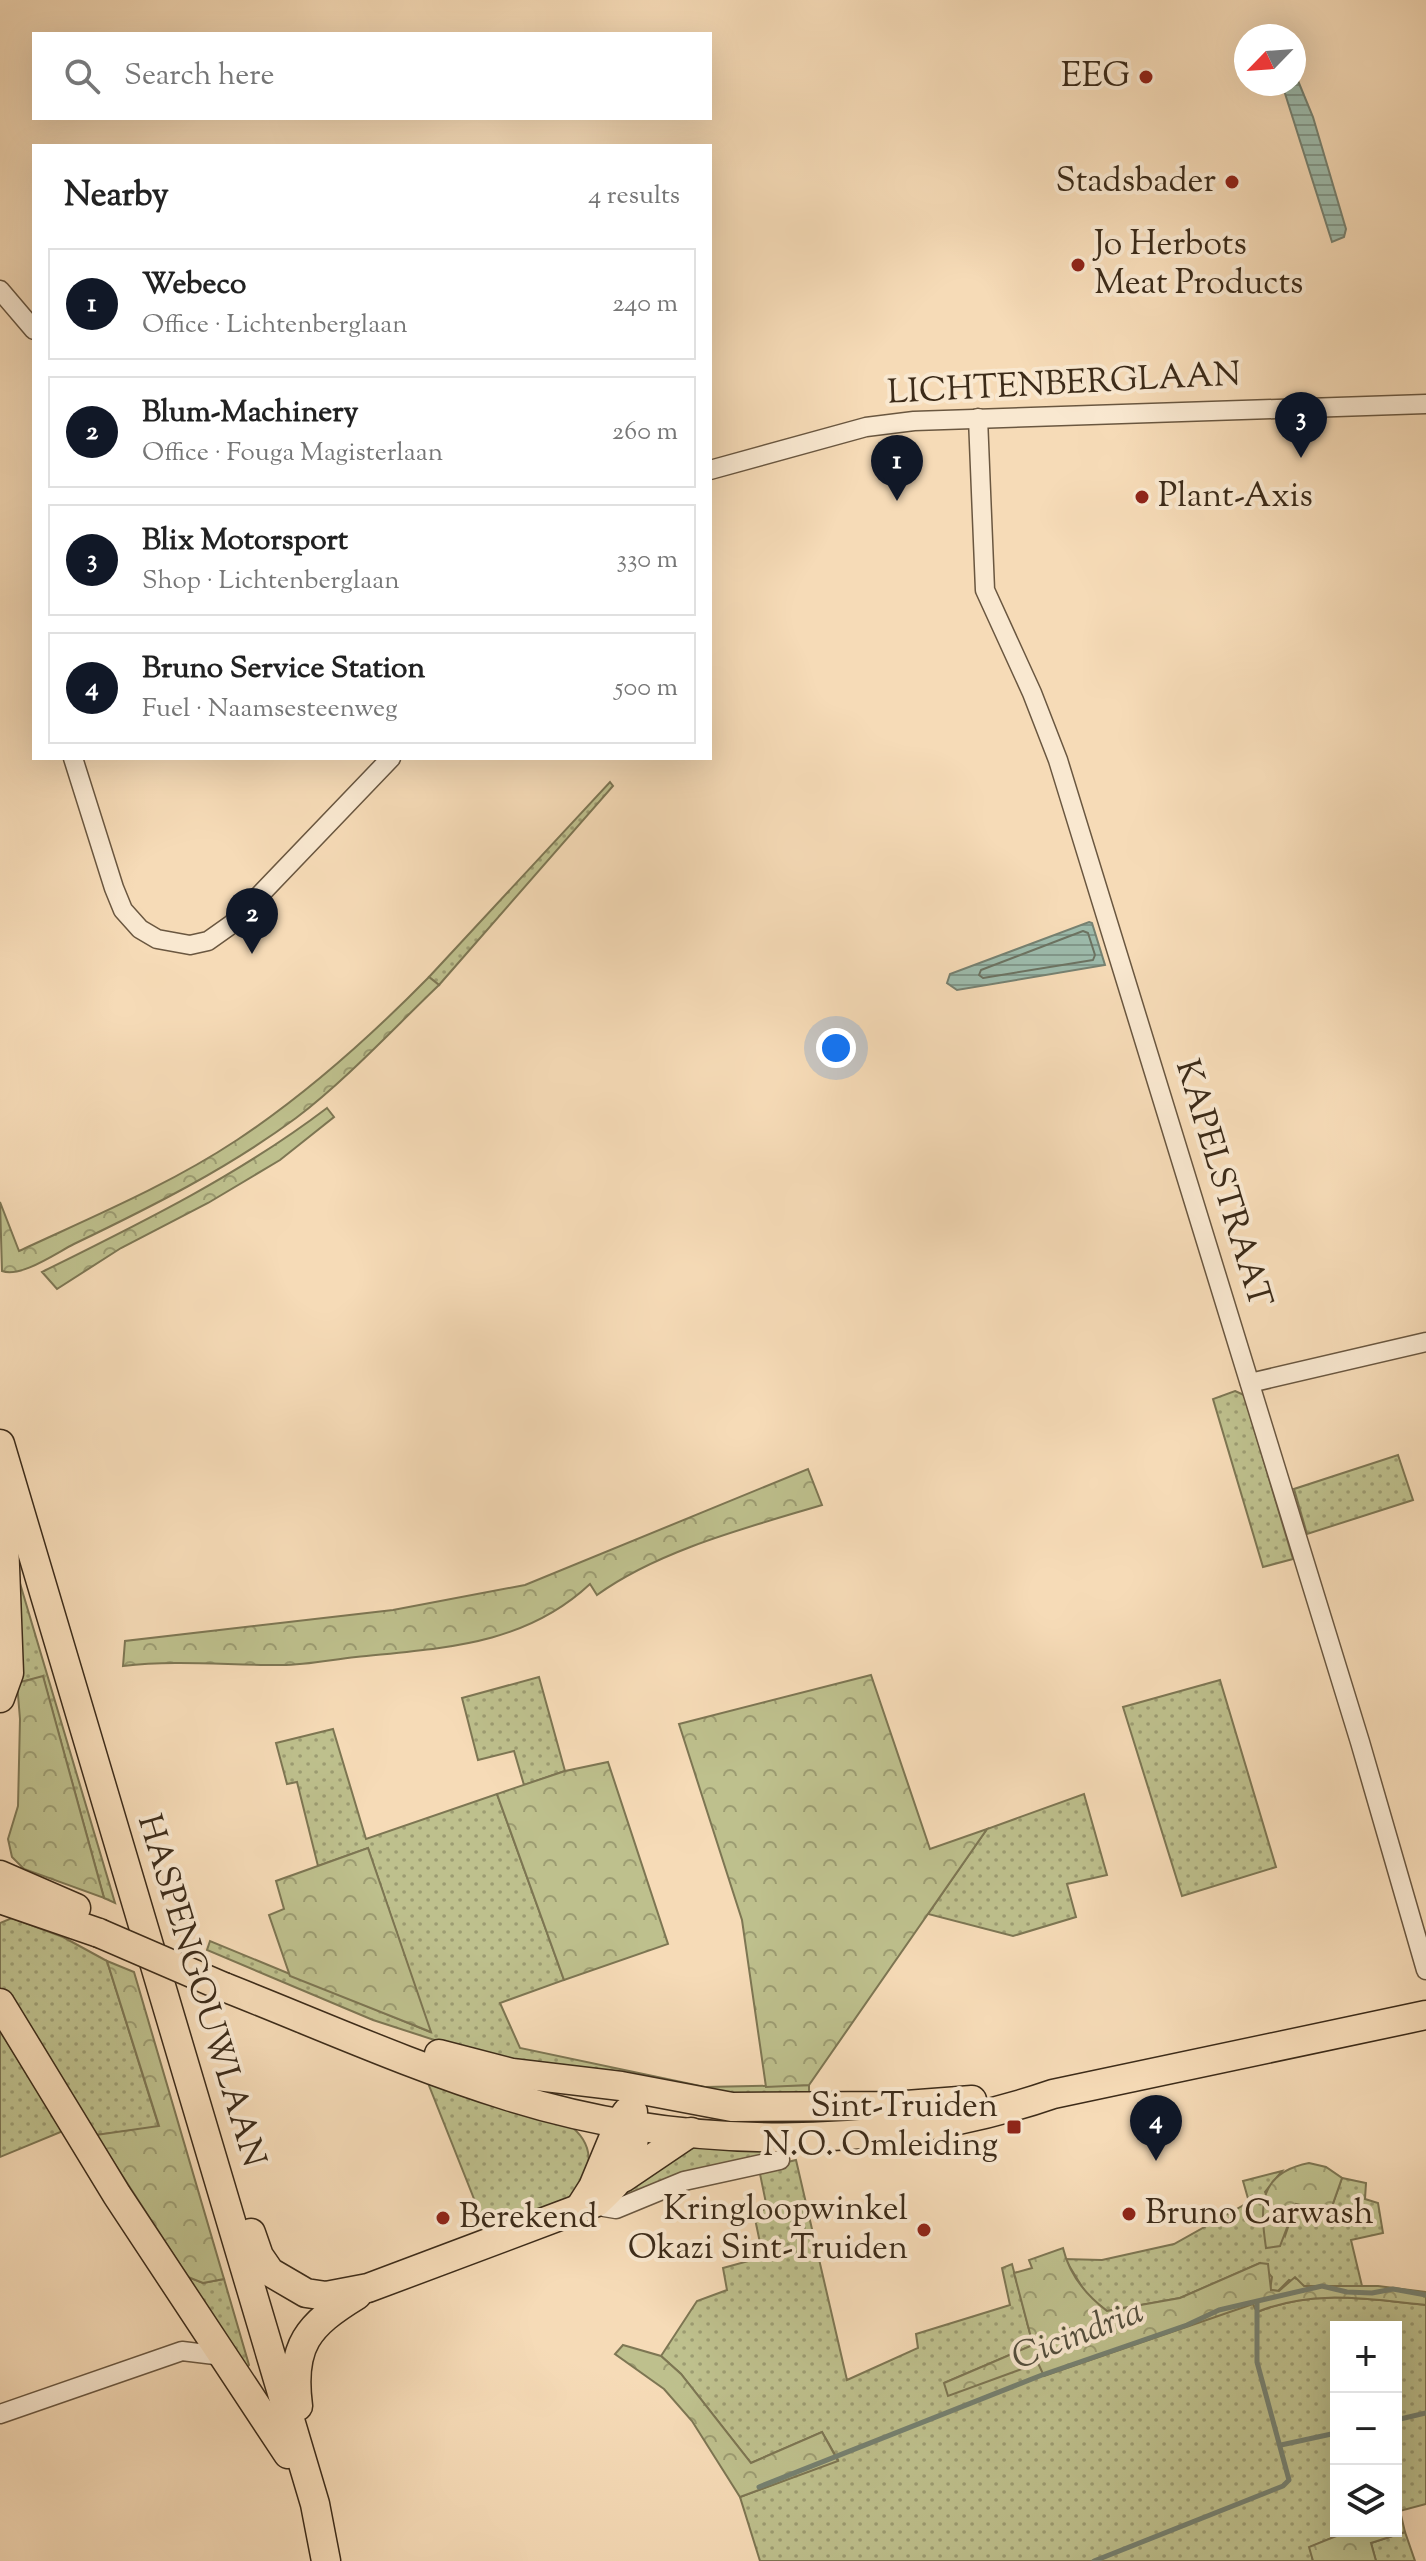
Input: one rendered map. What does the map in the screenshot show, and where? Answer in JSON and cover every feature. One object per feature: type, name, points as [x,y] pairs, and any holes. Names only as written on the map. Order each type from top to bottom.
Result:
[{"type":"main road","points":[[0,1445],[3,1688]]},
{"type":"main road","name":"HASPENGOUWLAAN","points":[[0,1445],[315,2504],[326,2561]]},
{"type":"main road","points":[[0,1875],[97,1925],[479,2086],[561,2109],[626,2112],[732,2107],[893,2106],[1053,2094]]},
{"type":"main road","points":[[4,1904],[97,1925]]},
{"type":"main road","points":[[221,1978],[432,2052],[512,2073],[523,2080],[588,2091],[626,2112],[691,2132],[817,2136],[874,2132],[1015,2107],[1053,2094],[1426,2015]]},
{"type":"main road","points":[[0,2003],[109,2182],[275,2430],[315,2504]]},
{"type":"main road","points":[[561,2109],[585,2132],[612,2171]]},
{"type":"main road","points":[[315,2504],[312,2462],[299,2419],[294,2378],[308,2332],[324,2315],[368,2288],[588,2202],[612,2171],[626,2112]]},
{"type":"main road","points":[[612,2171],[691,2132]]},
{"type":"main road","points":[[224,2194],[242,2212],[259,2256],[270,2272],[289,2285],[306,2293],[326,2296],[368,2288]]},
{"type":"street","points":[[0,290],[32,328]]},
{"type":"street","name":"LICHTENBERGLAAN","points":[[712,469],[866,427],[978,418],[1426,404]]},
{"type":"street","name":"KAPELSTRAAT","points":[[978,418],[985,590],[1032,693],[1058,760],[1250,1383],[1426,1970]]},
{"type":"street","points":[[74,760],[123,910],[140,929],[157,939],[190,945],[208,941],[232,924],[389,760]]},
{"type":"street","points":[[1250,1383],[1426,1342]]},
{"type":"street","points":[[588,2202],[616,2209],[684,2181],[780,2160]]},
{"type":"street","points":[[182,2351],[198,2315]]},
{"type":"street","points":[[0,2414],[182,2351],[223,2356]]},
{"type":"green space","points":[[610,782],[613,786],[439,985],[429,977]]},
{"type":"green space","points":[[429,977],[439,985],[333,1087],[270,1137],[188,1186],[38,1264],[19,1271],[2,1271],[0,1202],[19,1251],[157,1186],[237,1140],[289,1103],[361,1043]]},
{"type":"green space","points":[[327,1108],[334,1117],[280,1160],[208,1203],[121,1248],[57,1289],[42,1272],[224,1176]]},
{"type":"green space","points":[[1235,1391],[1244,1395],[1293,1559],[1263,1567],[1213,1399]]},
{"type":"green space","points":[[1398,1455],[1413,1500],[1307,1534],[1294,1489]]},
{"type":"green space","points":[[808,1469],[822,1505],[735,1531],[676,1553],[621,1579],[597,1595],[590,1584],[565,1605],[510,1632],[420,1651],[297,1665],[181,1663],[123,1666],[125,1641],[393,1610],[525,1585]]},
{"type":"green space","points":[[19,1580],[115,1903],[104,1898],[43,1677],[17,1683]]},
{"type":"green space","points":[[871,1675],[930,1849],[987,1829],[809,2085],[766,2087],[742,1920],[679,1724]]},
{"type":"green space","points":[[43,1676],[104,1898],[24,1869],[12,1857],[8,1839],[18,1806],[20,1719],[17,1683]]},
{"type":"green space","points":[[539,1677],[565,1771],[524,1785],[514,1751],[478,1760],[462,1698]]},
{"type":"green space","points":[[1220,1680],[1276,1867],[1182,1896],[1123,1707]]},
{"type":"green space","points":[[333,1729],[366,1839],[497,1794],[564,1980],[500,2003],[520,2048],[705,2087],[809,2085],[809,2100],[696,2096],[459,2048],[373,2020],[207,1950],[210,1941],[430,2032],[368,1848],[318,1866],[297,1782],[287,1784],[276,1743]]},
{"type":"green space","points":[[608,1762],[668,1944],[564,1980],[497,1794],[565,1771]]},
{"type":"green space","points":[[1084,1794],[1107,1875],[1067,1884],[1076,1917],[1013,1936],[928,1914],[987,1829]]},
{"type":"green space","points":[[368,1848],[431,2032],[290,1976],[269,1915],[284,1909],[276,1881]]},
{"type":"green space","points":[[12,1918],[63,1937],[107,1961],[159,2127],[96,2135],[0,1994],[0,1923]]},
{"type":"green space","points":[[107,1961],[134,1972],[224,2279],[203,2283],[188,2277],[96,2135],[159,2126]]},
{"type":"green space","points":[[0,2031],[63,2131],[0,2157]]},
{"type":"green space","points":[[428,2083],[568,2124],[584,2140],[589,2157],[580,2197],[488,2234]]},
{"type":"green space","points":[[692,2143],[807,2150],[679,2178],[616,2203],[633,2179]]},
{"type":"green space","points":[[796,2160],[847,2380],[918,2348],[916,2334],[1010,2305],[1002,2268],[1012,2264],[1033,2345],[944,2383],[1038,2362],[1044,2375],[1253,2303],[1257,2312],[1299,2300],[1320,2298],[1426,2305],[1426,2504],[1402,2510],[1402,2321],[1330,2321],[1330,2537],[1334,2537],[1310,2547],[1313,2561],[760,2561],[740,2497],[838,2460],[822,2432],[751,2463],[681,2374],[661,2356],[697,2301],[727,2290],[723,2268],[763,2257],[754,2214],[767,2208],[759,2169]]},
{"type":"green space","points":[[1309,2163],[1326,2167],[1342,2178],[1330,2212],[1296,2204],[1280,2246],[1266,2248],[1264,2205],[1271,2183],[1292,2168]]},
{"type":"green space","points":[[1282,2171],[1265,2192],[1285,2236],[1296,2204],[1330,2212],[1342,2178],[1366,2183],[1365,2199],[1378,2203],[1383,2233],[1351,2240],[1362,2286],[1304,2286],[1289,2280],[1278,2291],[1270,2290],[1272,2277],[1260,2263],[1180,2298],[1107,2311],[1087,2295],[1065,2259],[1102,2260],[1174,2244],[1249,2202],[1243,2181]]},
{"type":"green space","points":[[1063,2248],[1069,2267],[1079,2283],[1107,2311],[1180,2298],[1260,2263],[1268,2264],[1271,2290],[1279,2291],[1295,2277],[1304,2286],[1378,2286],[1426,2292],[1426,2305],[1320,2298],[1299,2300],[1257,2312],[1253,2304],[1044,2376],[1038,2363],[948,2396],[944,2383],[1033,2345],[1014,2273],[1032,2268],[1029,2260]]},
{"type":"green space","points":[[188,2277],[203,2283],[224,2279],[249,2365],[244,2370]]},
{"type":"green space","points":[[623,2345],[661,2356],[681,2374],[751,2463],[822,2432],[838,2461],[740,2497],[692,2421],[664,2389],[615,2354]]},
{"type":"green space","points":[[1405,2532],[1415,2561],[1376,2561],[1371,2543],[1402,2537]]},
{"type":"green space","points":[[1334,2537],[1390,2537],[1371,2543],[1376,2561],[1313,2561],[1309,2547]]},
{"type":"water","points":[[1286,96],[1304,96],[1313,117],[1346,229],[1344,237],[1332,242]]},
{"type":"water","points":[[1092,923],[1105,965],[957,990],[947,983],[950,974]]},
{"type":"waterway","name":"Cicindria","points":[[759,2487],[1042,2375],[1187,2325],[1219,2310],[1322,2286],[1347,2292],[1372,2293],[1393,2289],[1426,2295]]},
{"type":"waterway","points":[[1094,2561],[1283,2486],[1289,2480],[1257,2362],[1257,2302]]},
{"type":"waterway","points":[[1402,2419],[1426,2413]]},
{"type":"waterway","points":[[1281,2445],[1330,2434]]},
{"type":"place","name":"EEG","points":[[1146,77]]},
{"type":"place","name":"Stadsbader","points":[[1232,182]]},
{"type":"place","name":"Jo Herbots Meat Products","points":[[1078,265]]},
{"type":"place","name":"Blix Motorsport","points":[[1301,458]]},
{"type":"place","name":"Plant-Axis","points":[[1142,497]]},
{"type":"place","name":"Webeco","points":[[897,501]]},
{"type":"place","name":"Blum-Machinery","points":[[252,954]]},
{"type":"place","name":"Sint-Truiden N.O. Omleiding","points":[[1014,2127]]},
{"type":"place","name":"Bruno Service Station","points":[[1156,2161]]},
{"type":"place","name":"Bruno Carwash","points":[[1129,2214]]},
{"type":"place","name":"Berekend","points":[[443,2218]]},
{"type":"place","name":"Kringloopwinkel Okazi Sint-Truiden","points":[[924,2230]]}]
